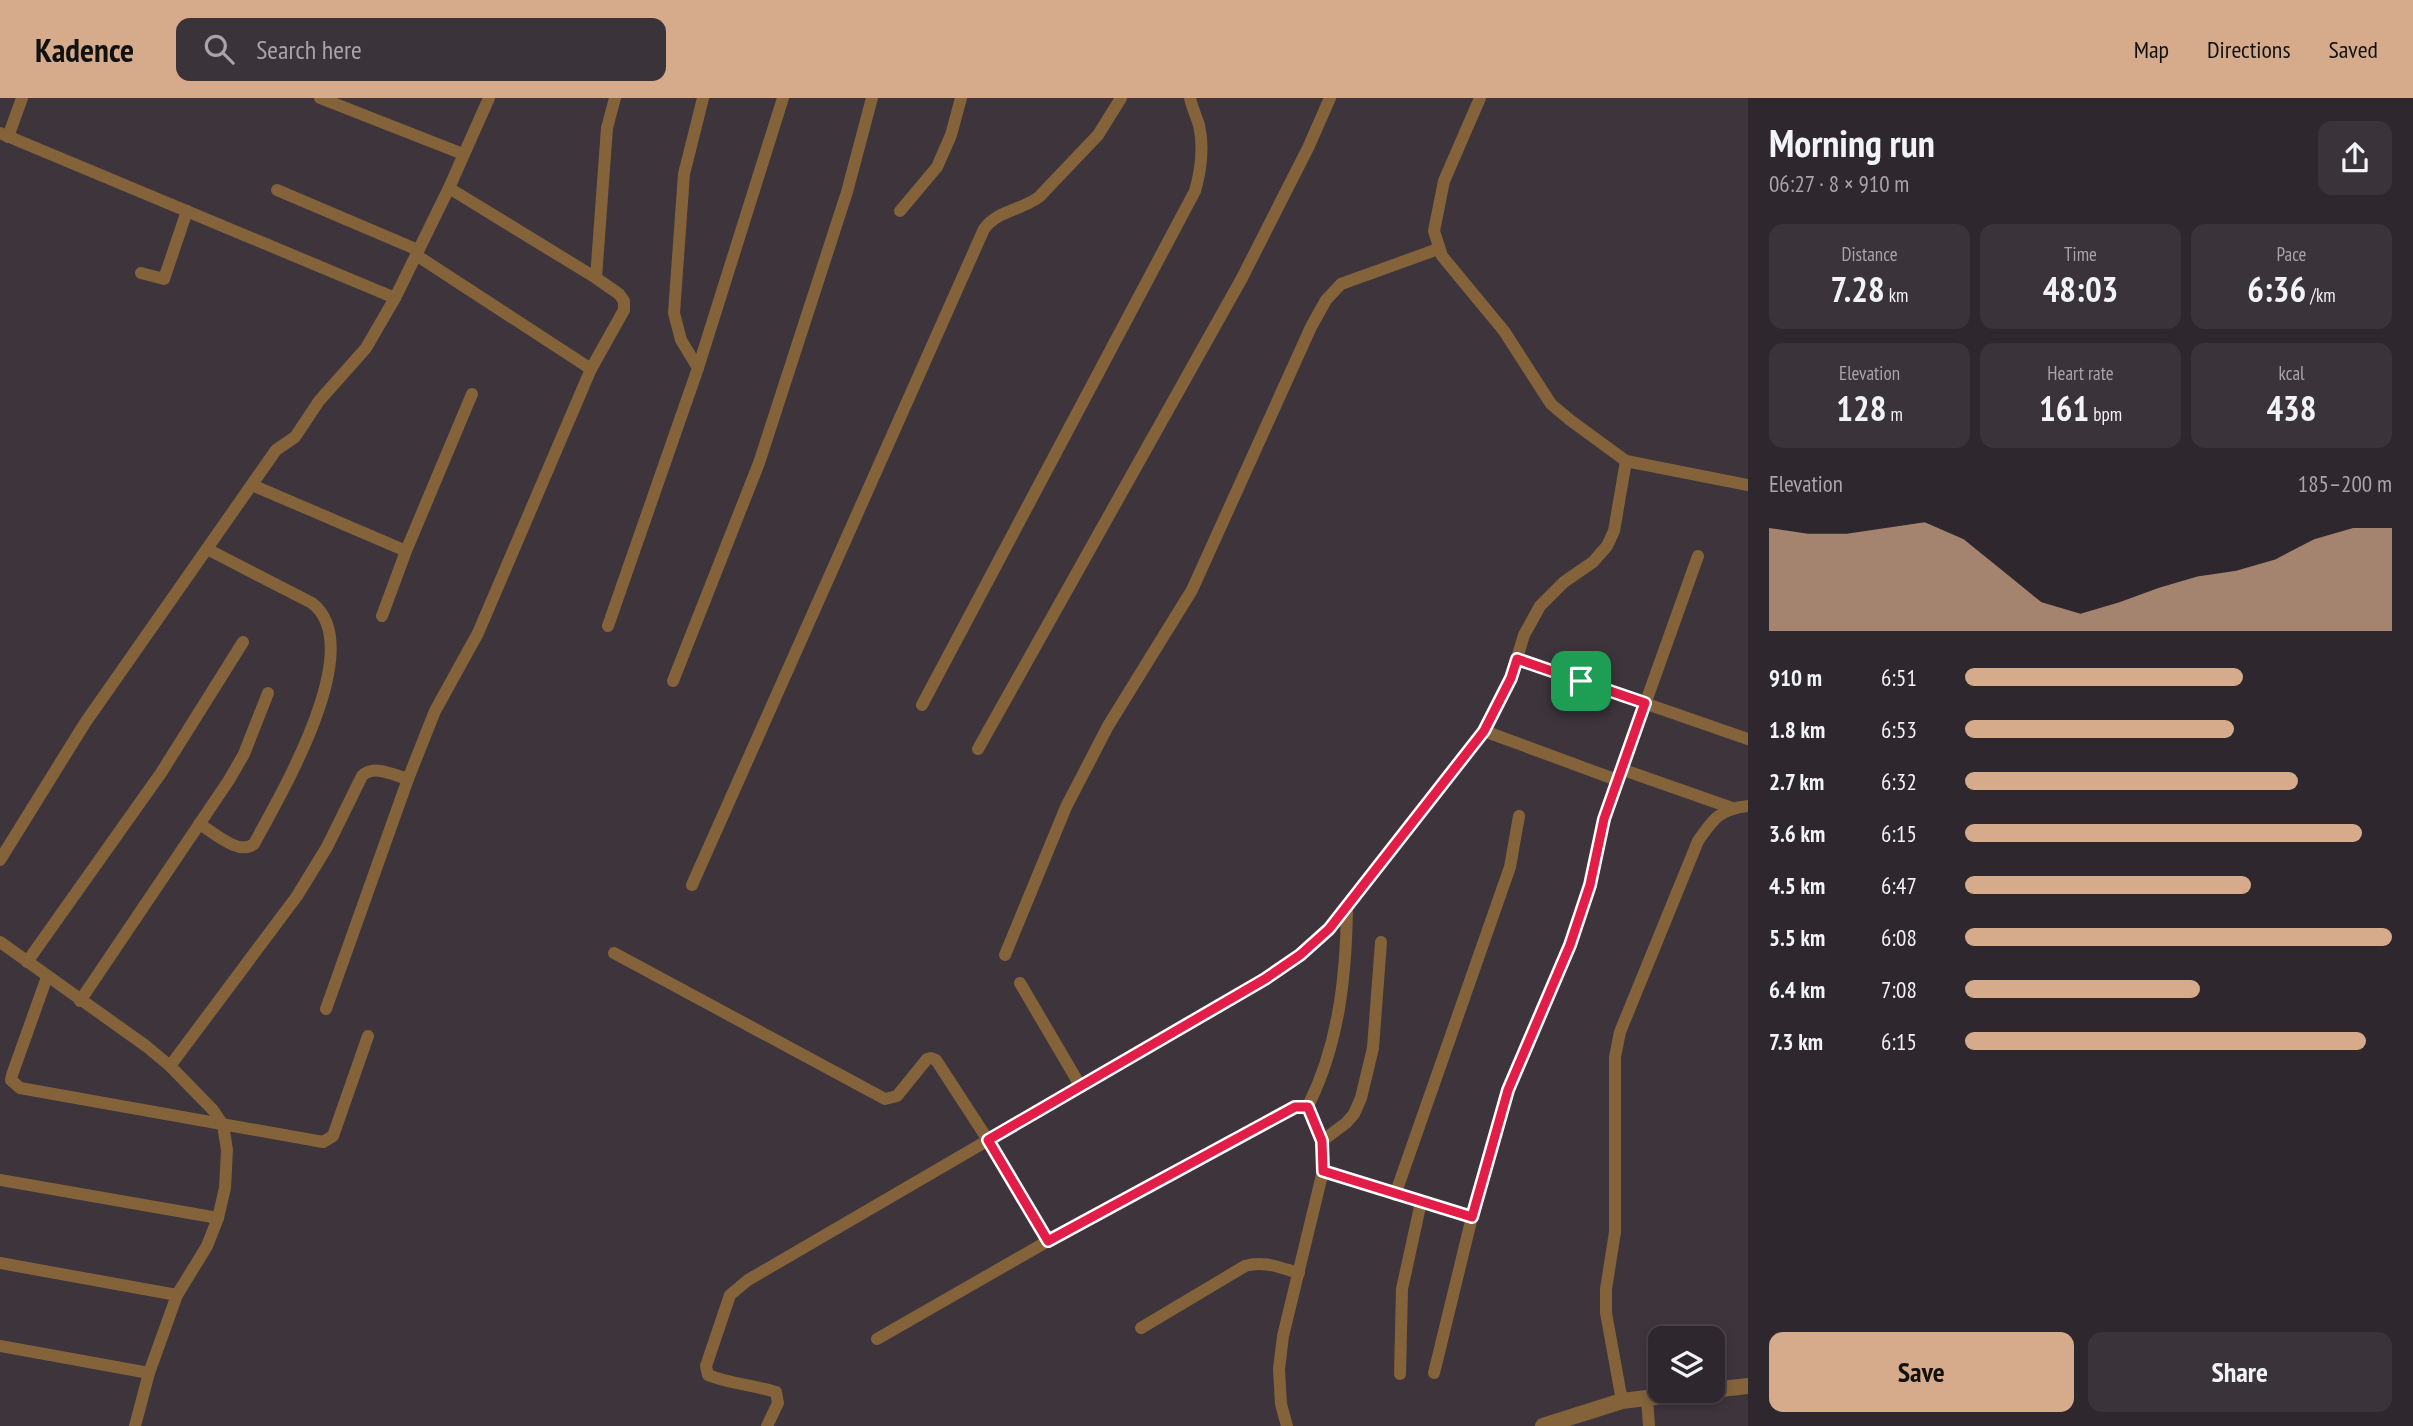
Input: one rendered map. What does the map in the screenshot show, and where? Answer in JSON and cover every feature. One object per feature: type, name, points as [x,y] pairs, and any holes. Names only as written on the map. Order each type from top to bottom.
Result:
[{"type":"street","points":[[22,98],[4,135],[395,298]]},
{"type":"street","points":[[320,98],[463,154]]},
{"type":"street","points":[[0,860],[85,723],[276,450],[295,437],[319,401],[366,348],[395,298],[489,98]]},
{"type":"street","points":[[596,278],[607,128],[614,98]]},
{"type":"street","points":[[698,368],[681,340],[674,313],[684,174],[703,98]]},
{"type":"street","points":[[608,625],[698,368],[783,98]]},
{"type":"street","points":[[673,681],[759,463],[847,192],[872,98]]},
{"type":"street","points":[[900,211],[937,167],[951,135],[961,98]]},
{"type":"street","points":[[692,885],[984,229],[998,214],[1027,205],[1038,197],[1098,135],[1121,98]]},
{"type":"street","points":[[922,705],[1195,191],[1202,150],[1199,126],[1190,98]]},
{"type":"street","points":[[978,749],[1242,278],[1308,148],[1330,98]]},
{"type":"street","points":[[1480,98],[1444,181],[1434,231],[1441,256],[1504,331],[1551,404],[1626,461],[1748,485]]},
{"type":"street","points":[[326,1009],[435,711],[478,633],[591,369],[624,310],[624,301],[619,295],[596,278],[449,188]]},
{"type":"street","points":[[277,190],[417,253],[591,369]]},
{"type":"street","points":[[141,273],[164,279],[187,211]]},
{"type":"street","points":[[1005,955],[1066,807],[1108,726],[1192,590],[1311,327],[1326,300],[1341,284],[1438,248]]},
{"type":"street","points":[[382,616],[406,551],[472,394]]},
{"type":"street","points":[[766,1426],[778,1404],[776,1392],[757,1386],[721,1381],[708,1375],[706,1366],[730,1295],[748,1280],[1265,979],[1300,955],[1329,929],[1484,731],[1511,678],[1524,635],[1540,606],[1564,582],[1593,562],[1607,546],[1614,531],[1626,461]]},
{"type":"street","points":[[252,485],[406,551]]},
{"type":"street","points":[[199,824],[239,848],[254,844],[298,760],[313,725],[327,679],[331,637],[323,611],[313,603],[207,549]]},
{"type":"street","points":[[1434,1373],[1472,1217],[1508,1090],[1570,945],[1590,885],[1604,819],[1698,556]]},
{"type":"street","points":[[27,962],[154,783],[243,642]]},
{"type":"street","points":[[1517,659],[1748,739]]},
{"type":"street","points":[[79,1001],[244,754],[268,693]]},
{"type":"street","points":[[1484,731],[1732,808]]},
{"type":"street","points":[[170,1066],[298,896],[327,847],[362,776],[374,769],[408,779]]},
{"type":"street","points":[[1622,1401],[1606,1313],[1606,1289],[1615,1232],[1615,1057],[1620,1032],[1698,841],[1719,815],[1732,808],[1748,806]]},
{"type":"street","points":[[1395,1195],[1510,867],[1519,816]]},
{"type":"street","points":[[1287,1426],[1281,1404],[1279,1369],[1283,1336],[1323,1171],[1322,1141],[1308,1107],[1329,1055],[1340,1010],[1346,961],[1347,908]]},
{"type":"street","points":[[0,942],[79,1001],[146,1046],[170,1066],[213,1110],[223,1125],[227,1150],[225,1188],[218,1219],[177,1295],[149,1373],[135,1426]]},
{"type":"street","points":[[1322,1141],[1346,1124],[1361,1098],[1373,1048],[1381,942]]},
{"type":"street","points":[[614,953],[885,1099],[891,1100],[897,1096],[927,1059],[936,1060],[988,1140],[1048,1241]]},
{"type":"street","points":[[47,977],[12,1075],[11,1080],[20,1088],[323,1142],[333,1136],[368,1036]]},
{"type":"street","points":[[1020,983],[1081,1087]]},
{"type":"street","points":[[877,1339],[1048,1241],[1295,1107],[1308,1107]]},
{"type":"street","points":[[1323,1171],[1472,1217]]},
{"type":"street","points":[[0,1180],[218,1219]]},
{"type":"street","points":[[1400,1374],[1402,1289],[1421,1202]]},
{"type":"street","points":[[0,1263],[177,1295]]},
{"type":"street","points":[[1141,1328],[1245,1266],[1265,1264],[1299,1273]]},
{"type":"street","points":[[0,1346],[149,1373]]},
{"type":"street","points":[[1725,1389],[1748,1386]]},
{"type":"street","points":[[1543,1426],[1622,1401],[1647,1398],[1649,1426]]},
{"type":"route","points":[[1517,659],[1581,681],[1645,703],[1604,819],[1590,885],[1570,945],[1508,1090],[1472,1217],[1323,1171],[1322,1141],[1308,1107],[1301,1106],[1048,1241],[988,1140],[1265,979],[1300,955],[1329,929],[1484,731],[1511,678],[1517,659]]}]
